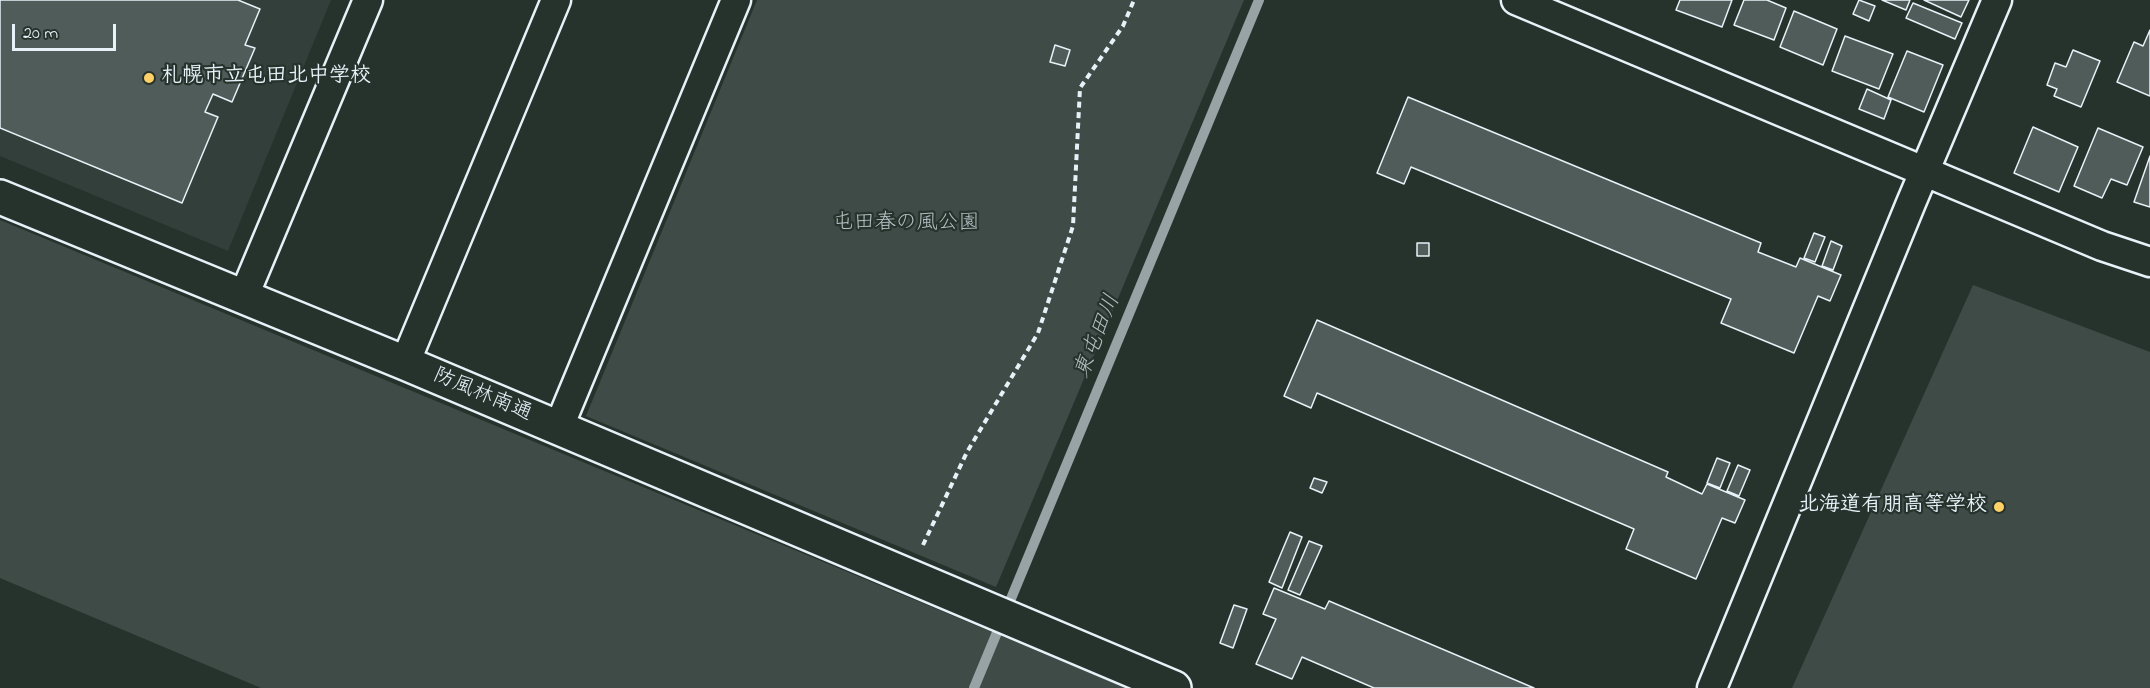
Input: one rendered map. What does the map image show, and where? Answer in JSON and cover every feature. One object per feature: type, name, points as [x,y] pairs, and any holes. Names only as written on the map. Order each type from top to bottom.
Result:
[{"type":"street","points":[[243,298],[368,0]]},
{"type":"street","points":[[405,363],[556,0]]},
{"type":"street","points":[[558,429],[736,0]]},
{"type":"street","points":[[1516,0],[2102,246],[2150,262]]},
{"type":"street","points":[[1712,688],[1924,171],[1997,0]]},
{"type":"street","name":"防風林南通","points":[[0,196],[405,363],[1174,688]]},
{"type":"path","points":[[919,554],[967,452],[1038,333],[1073,226],[1080,88],[1123,26],[1134,0]]},
{"type":"shaded area","name":"札幌市立屯田北中学校","points":[[0,0],[331,0],[228,251],[0,156]]},
{"type":"green space","name":"屯田春の風公園","points":[[757,0],[1244,0],[996,587],[586,416]]},
{"type":"green space","points":[[0,220],[1127,688],[261,688],[0,578]]},
{"type":"green space","name":"北海道有朋高等学校","points":[[1973,285],[2150,352],[2150,688],[1792,688]]},
{"type":"building","name":"札幌市立屯田北中学校","points":[[0,0],[238,0],[260,9],[245,45],[255,48],[232,102],[213,94],[205,112],[218,117],[182,203],[0,128]]},
{"type":"building","points":[[1680,0],[1732,0],[1722,27],[1676,10]]},
{"type":"building","points":[[1744,0],[1767,0],[1786,8],[1774,40],[1734,25]]},
{"type":"building","points":[[1859,0],[1875,6],[1869,21],[1853,14]]},
{"type":"building","points":[[1882,0],[1910,0],[1906,10]]},
{"type":"building","points":[[1924,0],[1969,0],[1961,17]]},
{"type":"building","points":[[1913,3],[1962,23],[1955,39],[1906,18]]},
{"type":"building","points":[[1794,11],[1837,29],[1823,65],[1780,47]]},
{"type":"building","points":[[2150,30],[2150,96],[2117,82],[2134,42],[2143,46]]},
{"type":"building","points":[[1845,36],[1893,54],[1879,89],[1832,71]]},
{"type":"building","points":[[1055,45],[1070,50],[1065,66],[1050,62]]},
{"type":"building","points":[[2073,50],[2100,61],[2081,107],[2054,96],[2057,89],[2047,85],[2055,63],[2066,67]]},
{"type":"building","points":[[1907,51],[1943,65],[1924,112],[1888,97]]},
{"type":"building","points":[[1867,89],[1891,100],[1884,119],[1859,109]]},
{"type":"building","points":[[1408,97],[1761,243],[1758,252],[1796,267],[1800,258],[1841,275],[1830,301],[1818,296],[1794,353],[1721,323],[1731,299],[1411,167],[1404,184],[1377,173]]},
{"type":"building","points":[[2033,127],[2078,147],[2059,192],[2014,173]]},
{"type":"building","points":[[2098,128],[2143,147],[2127,185],[2111,179],[2102,198],[2074,186]]},
{"type":"building","points":[[2150,156],[2150,207],[2134,202]]},
{"type":"building","points":[[1814,233],[1825,237],[1815,262],[1804,258]]},
{"type":"building","points":[[1831,241],[1842,246],[1833,270],[1822,266]]},
{"type":"building","points":[[1417,243],[1429,243],[1429,256],[1417,256]]},
{"type":"building","points":[[1317,320],[1668,472],[1666,477],[1702,494],[1707,484],[1745,500],[1735,523],[1722,518],[1696,579],[1626,549],[1634,529],[1317,393],[1311,408],[1284,396]]},
{"type":"building","points":[[1717,458],[1730,463],[1720,488],[1707,483]]},
{"type":"building","points":[[1738,465],[1750,470],[1739,496],[1727,491]]},
{"type":"building","points":[[1314,478],[1327,482],[1322,493],[1310,488]]},
{"type":"building","points":[[1290,532],[1302,537],[1282,588],[1269,582]]},
{"type":"building","points":[[1309,541],[1322,546],[1300,595],[1288,590]]},
{"type":"building","points":[[1274,588],[1325,609],[1329,601],[1534,688],[1374,688],[1302,657],[1292,679],[1256,664],[1276,619],[1263,614]]},
{"type":"building","points":[[1234,605],[1247,609],[1233,648],[1220,643]]},
{"type":"waterway","name":"東屯田川","points":[[974,688],[1259,0]]},
{"type":"place","name":"札幌市立屯田北中学校","points":[[149,78]]},
{"type":"place","name":"北海道有朋高等学校","points":[[1999,507]]}]
